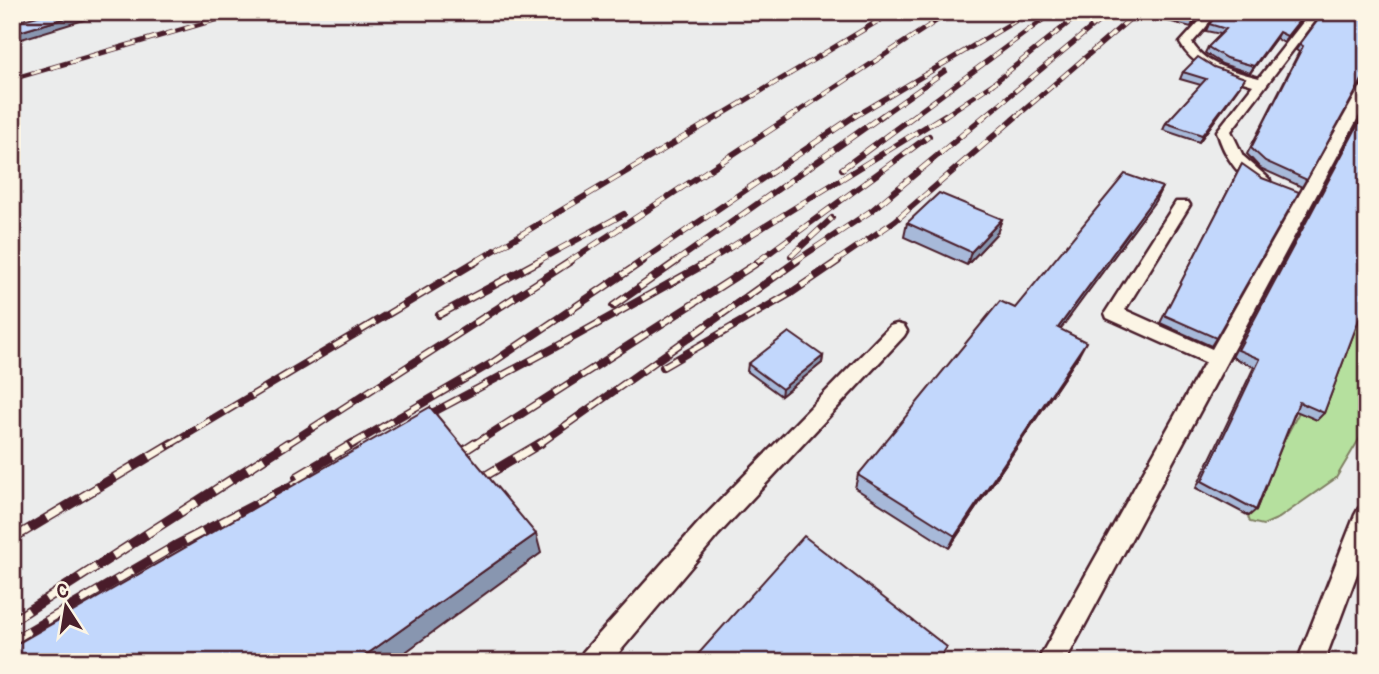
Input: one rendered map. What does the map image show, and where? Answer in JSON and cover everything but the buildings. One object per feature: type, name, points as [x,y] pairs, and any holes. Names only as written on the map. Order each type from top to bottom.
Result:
[{"type":"lane","points":[[1214,12],[1186,43],[1191,55],[1210,66],[1262,83]]},
{"type":"lane","points":[[1272,184],[1241,166],[1228,145],[1224,131],[1317,12]]},
{"type":"lane","points":[[1050,662],[1216,359],[1301,194],[1367,88]]},
{"type":"lane","points":[[1182,205],[1114,313],[1216,359]]},
{"type":"lane","points":[[593,662],[710,527],[897,331]]},
{"type":"lane","points":[[1310,662],[1367,515]]},
{"type":"shaded area","points":[[12,12],[1367,12],[1367,662],[12,662]]},
{"type":"green space","points":[[1367,263],[1367,426],[1336,478],[1279,518],[1263,525],[1250,522],[1246,511],[1297,416]]},
{"type":"railway","points":[[12,79],[242,12]]},
{"type":"railway","points":[[718,117],[893,12]]},
{"type":"railway","points":[[790,117],[950,12]]},
{"type":"railway","points":[[912,117],[1053,12]]},
{"type":"railway","points":[[994,83],[1082,12]]},
{"type":"railway","points":[[984,117],[1110,12]]},
{"type":"railway","points":[[1016,117],[1138,12]]},
{"type":"railway","points":[[854,117],[1015,21]]},
{"type":"railway","points":[[880,117],[945,71]]},
{"type":"railway","points":[[943,117],[994,83]]},
{"type":"railway","points":[[989,87],[994,83]]},
{"type":"railway","points":[[475,262],[721,115]]},
{"type":"railway","points":[[568,262],[793,115]]},
{"type":"railway","points":[[640,262],[856,115]]},
{"type":"railway","points":[[675,262],[883,115]]},
{"type":"railway","points":[[842,169],[915,115]]},
{"type":"railway","points":[[707,262],[945,115]]},
{"type":"railway","points":[[794,262],[871,211],[986,115]]},
{"type":"railway","points":[[835,262],[895,221],[1018,115]]},
{"type":"railway","points":[[757,262],[929,136]]},
{"type":"railway","points":[[536,262],[624,214]]},
{"type":"railway","points":[[791,256],[832,218]]},
{"type":"railway","points":[[169,445],[477,261]]},
{"type":"railway","points":[[439,315],[539,261]]},
{"type":"railway","points":[[286,445],[571,261]]},
{"type":"railway","points":[[351,445],[492,363],[643,261]]},
{"type":"railway","points":[[613,306],[677,261]]},
{"type":"railway","points":[[417,421],[710,261]]},
{"type":"railway","points":[[473,445],[760,261]]},
{"type":"railway","points":[[540,444],[797,261]]},
{"type":"railway","points":[[663,367],[791,293],[838,261]]},
{"type":"railway","points":[[12,539],[172,443]]},
{"type":"railway","points":[[12,621],[288,443]]},
{"type":"railway","points":[[297,477],[354,443]]},
{"type":"railway","points":[[459,454],[476,443]]},
{"type":"railway","points":[[480,479],[540,444]]},
{"type":"railway","points":[[12,641],[175,546],[309,477]]}]
